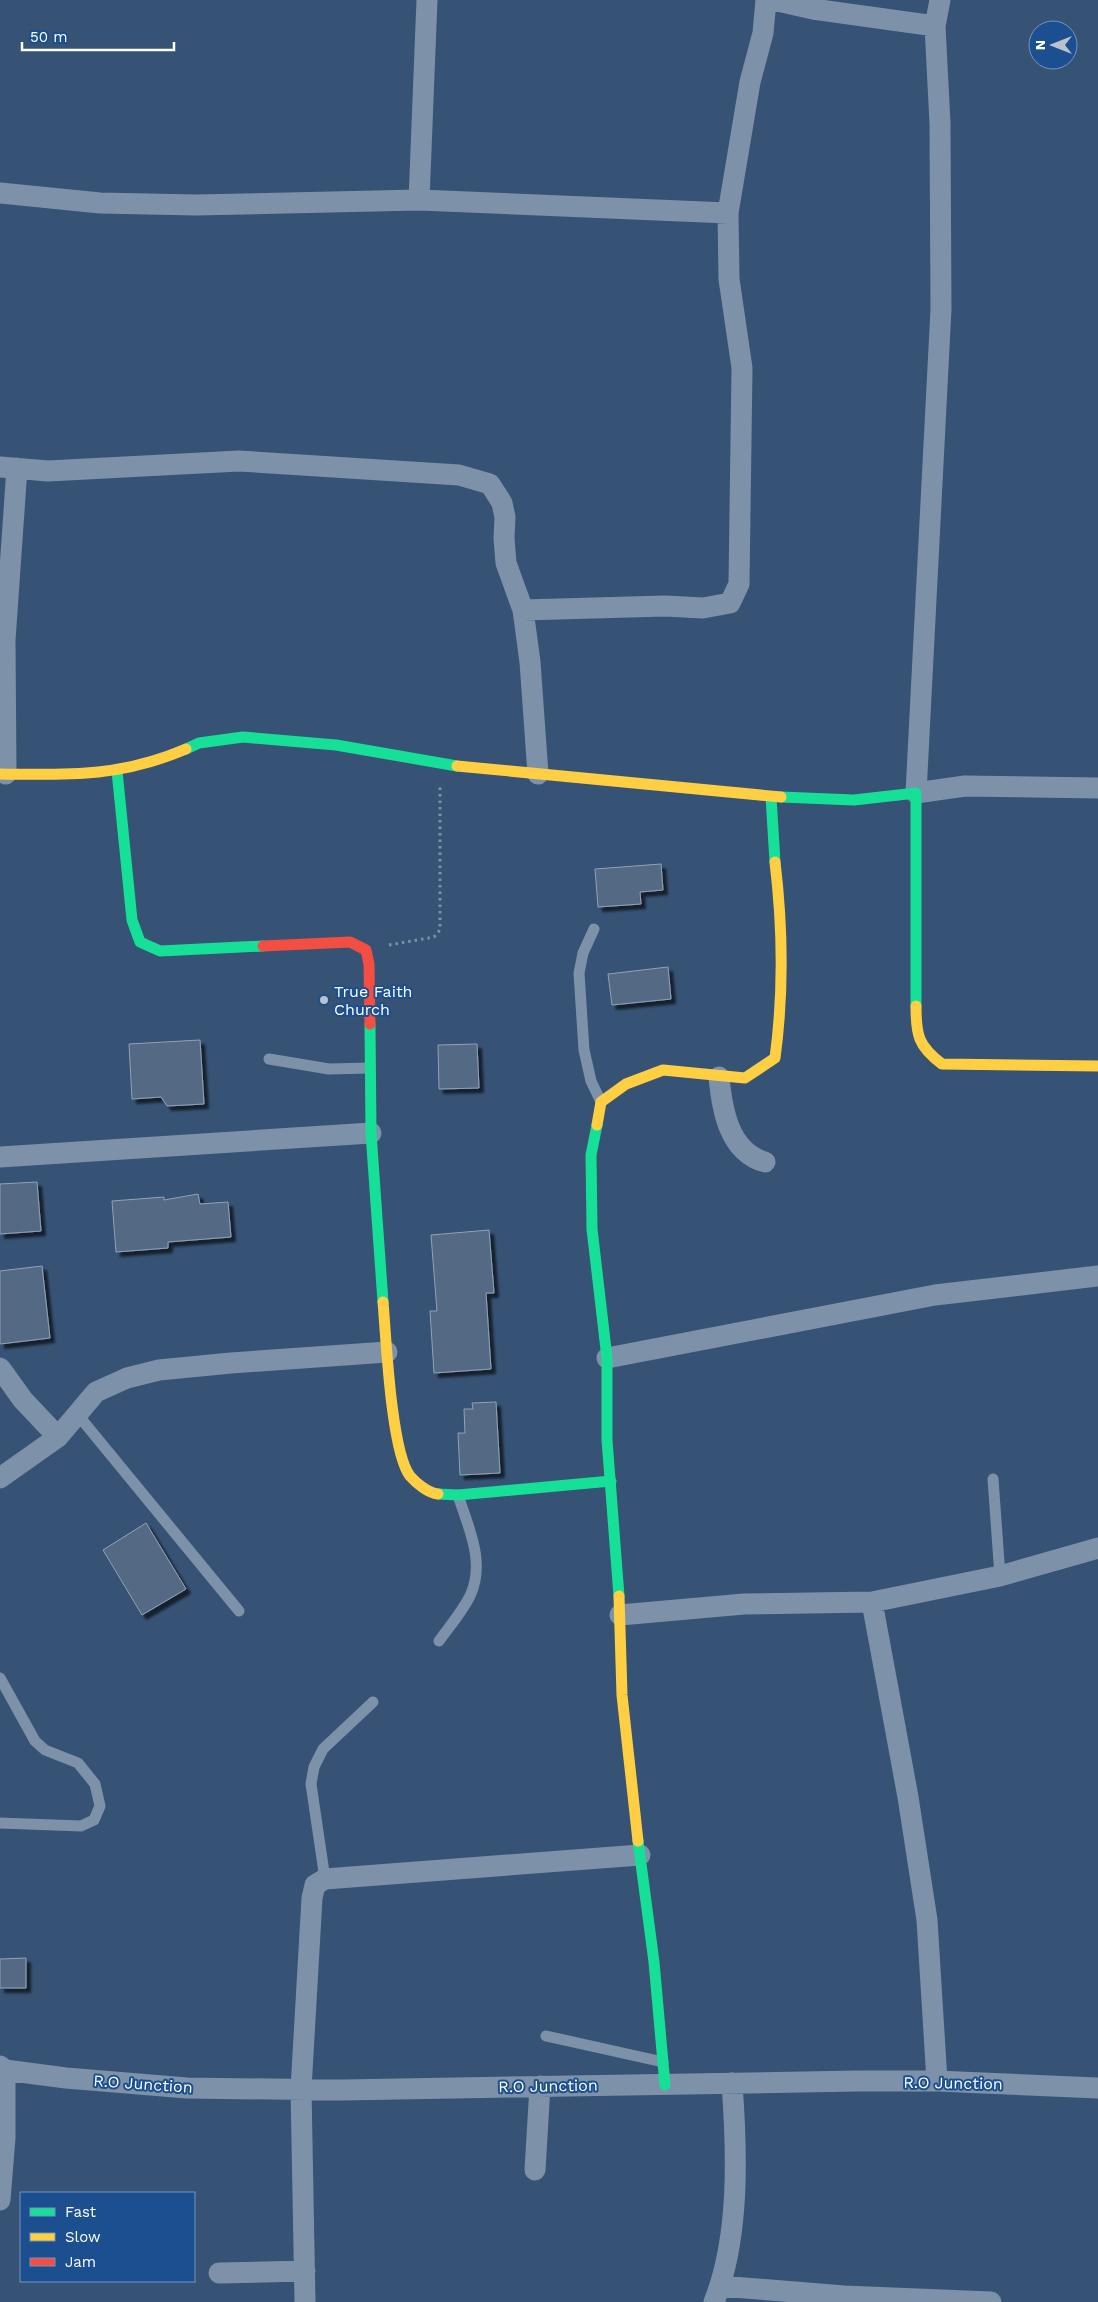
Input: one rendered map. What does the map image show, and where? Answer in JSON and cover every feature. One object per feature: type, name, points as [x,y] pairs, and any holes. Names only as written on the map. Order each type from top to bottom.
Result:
[{"type":"street","points":[[419,200],[427,0]]},
{"type":"street","points":[[523,610],[702,608],[730,604],[739,584],[742,368],[729,279],[728,213],[750,82],[763,32],[766,0]]},
{"type":"street","points":[[773,0],[813,8],[935,26]]},
{"type":"street","points":[[940,0],[935,26],[940,123],[941,309],[916,792],[916,1028],[926,1052],[942,1064],[1098,1066]]},
{"type":"street","points":[[0,193],[100,203],[196,205],[419,200],[728,213]]},
{"type":"street","points":[[538,774],[530,662],[523,610],[506,563],[505,517],[502,502],[490,484],[471,477],[240,461],[48,471],[8,467],[3,774],[67,775],[117,771],[157,761],[199,743],[242,737],[336,745],[439,764],[538,774],[770,797],[854,800],[965,786],[1098,788]]},
{"type":"street","points":[[117,771],[132,920],[140,942],[160,952],[350,942],[366,950],[369,964],[371,1133],[387,1352],[397,1442],[409,1475],[431,1493],[458,1495],[611,1481]]},
{"type":"street","points":[[665,2085],[654,1962],[622,1695],[620,1615],[607,1440],[607,1358],[592,1229],[591,1155],[601,1102],[626,1084],[663,1070],[719,1077],[745,1078],[775,1058],[781,1013],[782,918],[772,839],[770,797]]},
{"type":"street","points":[[719,1077],[721,1102],[738,1147],[752,1158],[765,1162]]},
{"type":"street","points":[[0,1156],[371,1133]]},
{"type":"street","points":[[607,1358],[935,1295],[1098,1276]]},
{"type":"street","points":[[0,1478],[58,1437],[96,1392],[126,1378],[159,1370],[387,1352]]},
{"type":"street","points":[[0,1368],[23,1400],[58,1437]]},
{"type":"street","points":[[620,1615],[744,1604],[872,1602],[1000,1576],[1098,1548]]},
{"type":"street","points":[[872,1602],[908,1797],[927,1920],[937,2082]]},
{"type":"street","points":[[305,2302],[301,2089],[312,1898],[315,1885],[325,1879],[640,1856]]},
{"type":"street","points":[[0,2200],[2,2068]]},
{"type":"street","name":"R.O Junction","points":[[2,2068],[66,2078],[187,2088],[301,2089],[937,2082],[1098,2088]]},
{"type":"street","points":[[732,2083],[737,2150],[730,2232],[717,2294],[844,2296],[991,2302]]},
{"type":"street","points":[[536,2170],[540,2086]]},
{"type":"street","points":[[219,2273],[305,2271]]},
{"type":"lane","points":[[594,929],[583,953],[579,973],[584,1050],[591,1081],[601,1102]]},
{"type":"lane","points":[[269,1059],[329,1069],[369,1068]]},
{"type":"lane","points":[[78,1415],[239,1611]]},
{"type":"lane","points":[[993,1479],[1000,1576]]},
{"type":"lane","points":[[439,1641],[470,1596],[475,1577],[477,1556],[458,1495]]},
{"type":"lane","points":[[0,1678],[35,1741],[45,1750],[78,1763],[95,1784],[100,1806],[94,1820],[81,1826],[0,1823]]},
{"type":"lane","points":[[325,1879],[311,1784],[314,1767],[323,1749],[373,1702]]},
{"type":"lane","points":[[546,2036],[663,2062]]},
{"type":"path","points":[[366,950],[434,937],[440,930],[439,764]]},
{"type":"building","points":[[661,864],[663,890],[640,892],[641,904],[598,907],[595,869]]},
{"type":"building","points":[[668,967],[671,999],[612,1005],[608,974]]},
{"type":"building","points":[[200,1040],[204,1104],[167,1106],[161,1097],[132,1099],[129,1044]]},
{"type":"building","points":[[477,1044],[479,1088],[439,1089],[438,1045]]},
{"type":"building","points":[[37,1182],[41,1231],[0,1234],[0,1184]]},
{"type":"building","points":[[198,1194],[200,1204],[228,1202],[231,1237],[168,1242],[168,1248],[116,1252],[112,1201],[164,1197],[164,1200]]},
{"type":"building","points":[[489,1230],[494,1293],[486,1293],[491,1369],[434,1373],[430,1311],[437,1311],[431,1235]]},
{"type":"building","points":[[42,1266],[50,1338],[0,1344],[0,1271]]},
{"type":"building","points":[[496,1402],[500,1473],[460,1475],[458,1433],[465,1433],[464,1409],[473,1409],[472,1403]]},
{"type":"building","points":[[146,1523],[186,1589],[142,1615],[103,1550]]},
{"type":"building","points":[[26,1958],[26,1988],[0,1988],[0,1959]]},
{"type":"traffic: fast","points":[[186,749],[199,743],[243,737],[336,745],[457,766]]},
{"type":"traffic: fast","points":[[117,771],[132,920],[140,942],[160,951],[263,946]]},
{"type":"traffic: fast","points":[[781,797],[854,800],[916,793],[916,1006]]},
{"type":"traffic: fast","points":[[771,797],[775,862]]},
{"type":"traffic: fast","points":[[370,1024],[371,1133],[383,1302]]},
{"type":"traffic: fast","points":[[597,1125],[591,1155],[592,1229],[607,1358],[607,1440],[619,1596]]},
{"type":"traffic: fast","points":[[438,1494],[458,1495],[611,1481]]},
{"type":"traffic: fast","points":[[638,1841],[654,1962],[665,2085]]},
{"type":"traffic: slow","points":[[0,774],[72,774],[117,769],[139,765],[186,749]]},
{"type":"traffic: slow","points":[[457,766],[781,797]]},
{"type":"traffic: slow","points":[[597,1125],[601,1102],[626,1084],[663,1070],[745,1078],[775,1058],[781,984],[780,911],[775,862]]},
{"type":"traffic: slow","points":[[916,1006],[920,1039],[934,1058],[942,1064],[1098,1066]]},
{"type":"traffic: slow","points":[[383,1302],[388,1366],[398,1443],[410,1476],[426,1490],[438,1494]]},
{"type":"traffic: slow","points":[[619,1596],[622,1695],[638,1841]]},
{"type":"traffic: jam","points":[[263,946],[350,942],[366,950],[369,964],[370,1024]]},
{"type":"place","name":"True Faith Church","points":[[324,1000]]}]
